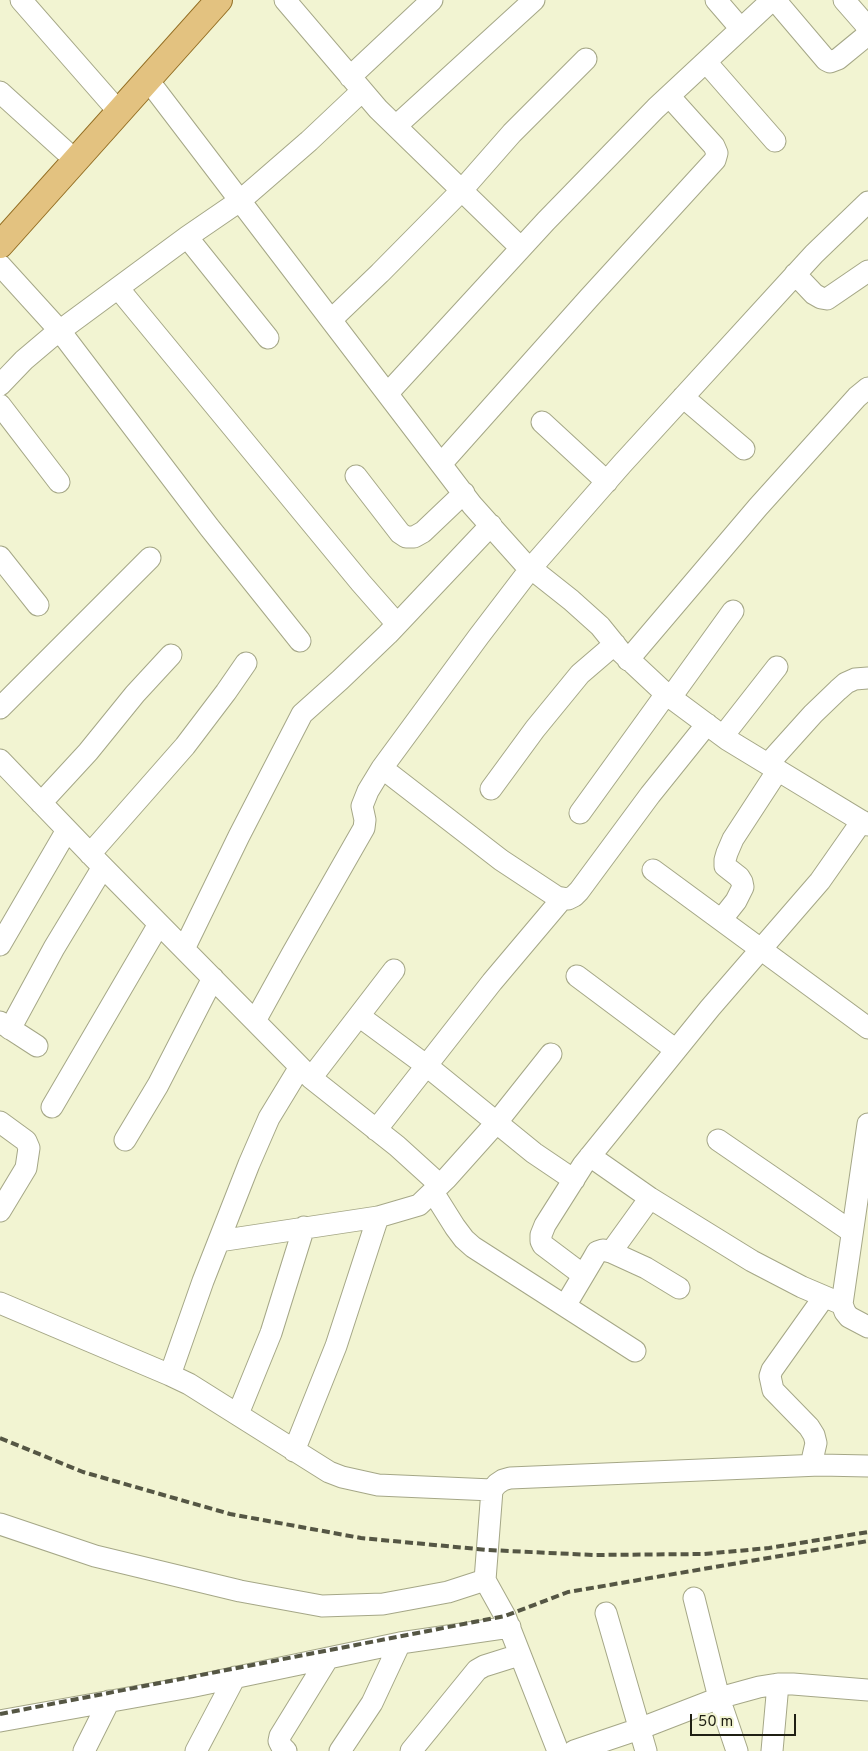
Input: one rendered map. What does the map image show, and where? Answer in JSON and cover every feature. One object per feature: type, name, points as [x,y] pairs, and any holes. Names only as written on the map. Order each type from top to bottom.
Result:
[{"type":"main road","points":[[0,245],[218,0]]},
{"type":"street","points":[[21,0],[119,112]]},
{"type":"street","points":[[285,0],[356,84],[396,126],[521,248]]},
{"type":"street","points":[[0,385],[24,360],[60,331],[186,237],[241,200],[309,140],[356,84],[432,0]]},
{"type":"street","points":[[396,126],[534,0]]},
{"type":"street","points":[[716,0],[742,29]]},
{"type":"street","points":[[388,393],[521,248],[669,96],[774,0],[826,60],[830,62],[838,59],[866,36],[868,32],[865,24],[844,0]]},
{"type":"street","points":[[332,319],[462,190],[512,133],[586,59]]},
{"type":"street","points":[[706,62],[776,141]]},
{"type":"street","points":[[148,80],[441,464],[524,562],[600,626],[622,652],[669,696],[715,730],[865,823],[820,881],[676,1050],[590,1156],[574,1180],[546,1225],[541,1241],[543,1245],[583,1275]]},
{"type":"street","points":[[0,92],[75,160]]},
{"type":"street","points":[[441,464],[715,160],[717,153],[714,146],[669,96]]},
{"type":"street","points":[[255,1021],[364,828],[363,802],[382,768],[479,636],[531,568],[683,397],[826,241],[868,202]]},
{"type":"street","points":[[186,237],[268,338]]},
{"type":"street","points":[[0,265],[60,331],[209,527],[300,641]]},
{"type":"street","points":[[795,274],[814,294],[827,299],[868,271]]},
{"type":"street","points":[[118,288],[348,568],[397,624]]},
{"type":"street","points":[[491,789],[535,729],[580,674],[622,652],[758,507],[857,397],[868,388]]},
{"type":"street","points":[[683,397],[744,449]]},
{"type":"street","points":[[0,405],[59,482]]},
{"type":"street","points":[[542,422],[607,482]]},
{"type":"street","points":[[356,476],[400,533],[406,537],[414,537],[423,532],[464,493]]},
{"type":"street","points":[[184,949],[239,836],[302,714],[397,624],[491,525]]},
{"type":"street","points":[[0,557],[38,605]]},
{"type":"street","points":[[0,708],[150,558]]},
{"type":"street","points":[[580,813],[733,611]]},
{"type":"street","points":[[41,803],[88,752],[135,694],[171,655]]},
{"type":"street","points":[[37,1046],[5,1026],[54,948],[96,860],[226,692],[246,663]]},
{"type":"street","points":[[376,1130],[492,982],[562,899],[574,896],[579,891],[650,795],[777,667]]},
{"type":"street","points":[[721,920],[743,887],[738,877],[726,866],[727,853],[732,839],[773,767],[813,714],[838,690],[846,683],[855,679],[868,678]]},
{"type":"street","points":[[2,768],[41,803],[305,1072],[416,1162],[437,1188],[455,1227],[473,1248],[635,1351]]},
{"type":"street","points":[[382,768],[501,860],[562,899]]},
{"type":"street","points":[[0,945],[67,830]]},
{"type":"street","points":[[653,870],[868,1028]]},
{"type":"street","points":[[52,1107],[159,924]]},
{"type":"street","points":[[170,1375],[219,1241],[269,1118],[305,1072],[360,1016],[394,970]]},
{"type":"street","points":[[577,976],[676,1050]]},
{"type":"street","points":[[126,1140],[158,1085],[214,978]]},
{"type":"street","points":[[360,1016],[426,1066],[534,1153],[574,1180]]},
{"type":"street","points":[[219,1241],[378,1217],[419,1205],[497,1122],[551,1054]]},
{"type":"street","points":[[0,1122],[26,1141],[30,1148],[26,1168],[0,1211]]},
{"type":"street","points":[[811,1465],[816,1443],[814,1435],[809,1427],[773,1390],[770,1376],[772,1370],[833,1301],[852,1232],[868,1124]]},
{"type":"street","points":[[718,1140],[852,1232]]},
{"type":"street","points":[[590,1156],[650,1198],[752,1261],[833,1301],[849,1317],[868,1327]]},
{"type":"street","points":[[611,1252],[650,1198]]},
{"type":"street","points":[[294,1451],[336,1346],[378,1217]]},
{"type":"street","points":[[238,1414],[271,1333],[304,1227]]},
{"type":"street","points":[[564,1306],[597,1252],[603,1250],[646,1268],[679,1288]]},
{"type":"street","points":[[0,1304],[170,1375],[238,1414],[329,1472],[360,1482],[378,1485],[492,1490]]},
{"type":"street","points":[[558,1751],[510,1627],[485,1580],[492,1490],[503,1480],[510,1478],[811,1465],[868,1466]]},
{"type":"street","points":[[0,1524],[95,1556],[240,1591],[322,1606],[383,1604],[448,1592],[485,1580]]},
{"type":"street","points":[[694,1598],[719,1698],[737,1751]]},
{"type":"street","points":[[606,1613],[646,1751]]},
{"type":"street","points":[[1,1723],[400,1643],[510,1627]]},
{"type":"street","points":[[340,1751],[372,1703],[400,1643]]},
{"type":"street","points":[[412,1751],[477,1670],[520,1655]]},
{"type":"street","points":[[286,1751],[279,1741],[280,1736],[328,1658]]},
{"type":"street","points":[[196,1751],[235,1677]]},
{"type":"street","points":[[772,1751],[778,1684]]},
{"type":"street","points":[[574,1751],[639,1729],[719,1698],[760,1687],[793,1684],[868,1690]]},
{"type":"street","points":[[84,1751],[109,1701]]},
{"type":"railway","points":[[0,1438],[83,1472],[230,1514],[361,1538],[488,1550],[593,1555],[704,1554],[769,1548],[868,1532]]},
{"type":"railway","points":[[0,1714],[505,1616],[568,1592],[868,1541]]}]
